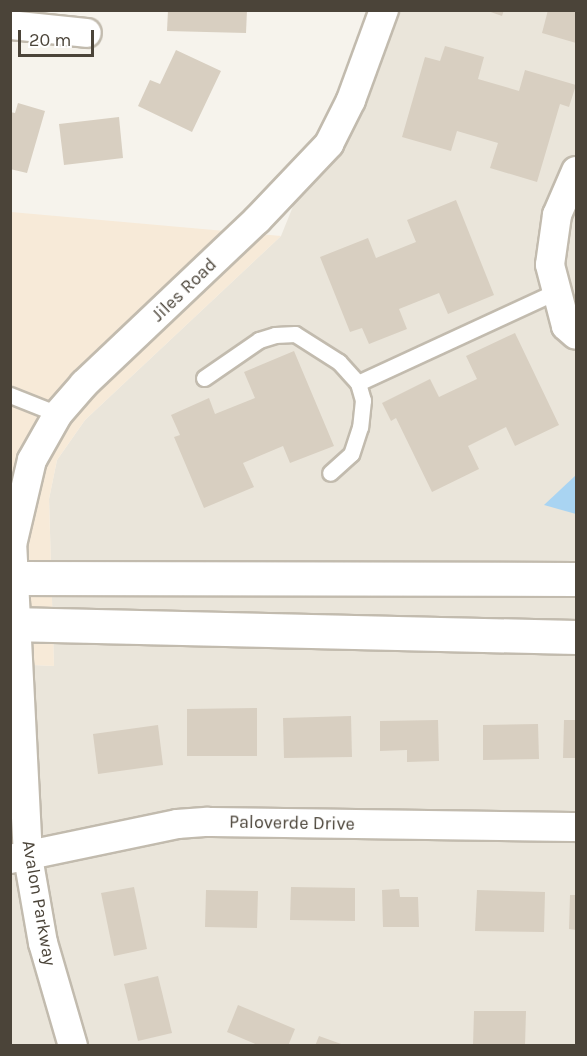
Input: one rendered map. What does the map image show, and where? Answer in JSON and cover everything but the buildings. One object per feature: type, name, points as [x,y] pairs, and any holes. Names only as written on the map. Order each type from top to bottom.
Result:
[{"type":"street","name":"Jiles Road","points":[[11,578],[12,545],[19,501],[32,460],[58,414],[302,175],[329,144],[351,100],[384,10]]},
{"type":"street","points":[[10,25],[87,33]]},
{"type":"street","points":[[576,171],[557,215],[550,265],[555,292],[566,326],[576,335]]},
{"type":"street","points":[[11,578],[576,579]]},
{"type":"street","name":"Avalon Parkway","points":[[11,578],[20,858],[73,1046]]},
{"type":"street","points":[[12,624],[576,637]]},
{"type":"street","name":"Paloverde Drive","points":[[20,858],[177,824],[208,822],[576,827]]},
{"type":"lane","points":[[358,383],[555,292]]},
{"type":"lane","points":[[204,378],[259,340],[295,334],[339,362],[358,383],[363,400],[360,427],[351,454],[330,473]]},
{"type":"lane","points":[[10,395],[58,414]]},
{"type":"shaded area","points":[[372,11],[576,11],[576,1045],[11,1046],[11,664],[54,666],[49,499],[57,460],[85,420],[281,236]]},
{"type":"shaded area","points":[[11,212],[281,236],[85,420],[57,460],[49,499],[54,666],[11,664]]},
{"type":"water","points":[[576,475],[576,514],[544,505]]}]
